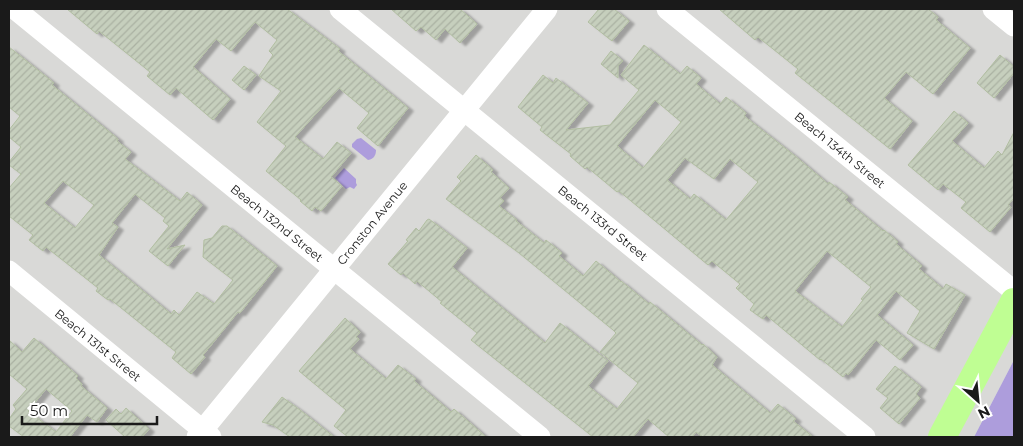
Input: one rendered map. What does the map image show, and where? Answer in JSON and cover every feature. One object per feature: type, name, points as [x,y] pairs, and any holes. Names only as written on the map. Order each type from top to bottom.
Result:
[{"type":"main road","points":[[942,437],[1014,302]]},
{"type":"street","name":"Beach 132nd Street","points":[[15,9],[540,437]]},
{"type":"street","name":"Beach 133rd Street","points":[[340,9],[865,437]]},
{"type":"street","name":"Cronston Avenue","points":[[203,435],[334,269],[547,9]]},
{"type":"street","name":"Beach 134th Street","points":[[667,9],[1014,291]]},
{"type":"street","points":[[993,9],[1014,26]]},
{"type":"street","name":"Beach 131st Street","points":[[9,271],[203,435]]},
{"type":"shaded area","points":[[9,9],[1014,9],[1014,360],[974,437],[9,437]]},
{"type":"shaded area","points":[[361,138],[376,150],[372,159],[368,160],[352,147],[352,144],[357,139]]},
{"type":"shaded area","points":[[344,168],[356,179],[357,185],[354,189],[350,187],[346,189],[335,178]]},
{"type":"shaded area","points":[[1014,360],[1014,437],[974,437]]},
{"type":"building","points":[[67,9],[287,9],[340,49],[338,51],[408,108],[378,146],[357,128],[369,113],[339,88],[295,137],[323,159],[337,142],[351,153],[331,177],[342,186],[321,211],[315,207],[312,211],[266,171],[286,146],[257,122],[281,91],[259,76],[273,55],[269,51],[277,40],[255,22],[231,51],[216,39],[193,67],[230,99],[213,120],[176,88],[170,95],[147,76],[150,72],[99,31],[97,34]]},
{"type":"building","points":[[391,9],[460,9],[477,24],[460,43],[445,29],[436,40],[421,27],[416,31]]},
{"type":"building","points":[[599,9],[614,9],[629,21],[612,41],[588,22]]},
{"type":"building","points":[[719,9],[928,9],[938,17],[936,20],[970,48],[933,94],[906,72],[884,98],[912,121],[890,149],[795,73],[798,69],[758,37],[755,40]]},
{"type":"building","points":[[644,45],[680,74],[687,66],[701,78],[696,84],[720,104],[726,97],[746,113],[744,116],[828,184],[829,182],[848,197],[845,200],[898,242],[896,244],[922,266],[919,269],[943,289],[946,284],[965,295],[934,349],[907,333],[920,311],[896,291],[877,315],[913,345],[900,360],[876,340],[848,375],[846,373],[843,377],[766,315],[763,319],[750,310],[754,304],[736,288],[740,284],[712,261],[708,265],[619,191],[617,192],[587,167],[585,169],[570,156],[571,154],[540,130],[542,127],[518,107],[543,75],[553,83],[556,78],[588,103],[566,130],[610,125],[639,90],[621,75]],"holes":[[[655,100],[681,122],[643,168],[617,146]],[[685,158],[714,179],[730,159],[758,182],[726,220],[694,194],[690,199],[667,180]],[[827,251],[871,287],[842,327],[795,291]]]},
{"type":"building","points":[[9,47],[54,83],[52,85],[118,139],[117,141],[131,152],[125,159],[180,201],[187,192],[202,205],[167,249],[185,245],[168,266],[149,251],[169,226],[163,221],[165,218],[135,194],[112,223],[118,227],[99,255],[171,314],[174,310],[179,315],[197,292],[214,304],[233,280],[203,257],[204,240],[212,238],[222,226],[227,226],[277,266],[240,313],[238,312],[203,355],[205,357],[191,374],[172,358],[176,352],[110,299],[108,300],[96,291],[98,288],[46,247],[43,251],[29,240],[33,235],[9,216],[9,188],[21,174],[9,165],[9,162],[21,147],[9,137],[9,130],[20,116],[9,107]],"holes":[[[63,181],[94,205],[75,228],[44,203]]]},
{"type":"building","points":[[611,51],[623,61],[618,66],[618,78],[601,64]]},
{"type":"building","points":[[1000,55],[1014,67],[1014,73],[994,98],[977,83]]},
{"type":"building","points":[[244,66],[256,75],[244,90],[232,80]]},
{"type":"building","points":[[954,111],[968,123],[952,141],[984,168],[998,151],[1002,155],[1014,132],[1014,198],[1008,205],[1011,207],[990,232],[961,208],[966,202],[943,184],[938,190],[908,165]]},
{"type":"building","points":[[476,155],[509,188],[500,198],[504,201],[499,206],[516,221],[544,243],[546,240],[562,253],[559,256],[583,276],[596,261],[703,344],[717,357],[712,365],[770,413],[778,404],[796,419],[793,421],[813,437],[703,437],[696,432],[692,437],[669,437],[648,419],[633,437],[593,437],[471,340],[477,333],[440,303],[442,302],[417,281],[415,284],[403,273],[401,275],[388,264],[408,241],[406,240],[416,228],[419,231],[429,219],[467,248],[452,267],[545,343],[560,323],[608,361],[588,386],[617,409],[638,383],[600,352],[616,333],[613,330],[519,253],[446,199],[461,181],[457,177]]},
{"type":"building","points":[[345,318],[360,332],[356,337],[359,339],[350,349],[386,379],[398,365],[451,412],[454,409],[486,437],[348,437],[334,426],[346,410],[299,371]]},
{"type":"building","points":[[34,338],[78,376],[76,378],[82,384],[81,386],[107,408],[97,422],[87,415],[70,437],[24,437],[9,426],[9,419],[16,409],[13,405],[27,389],[9,374],[9,340],[22,352]],"holes":[[[46,389],[72,411],[56,432],[28,411]]]},
{"type":"building","points":[[895,366],[921,387],[916,394],[920,398],[899,424],[880,408],[888,398],[876,389]]},
{"type":"building","points":[[282,397],[334,437],[290,437],[273,425],[262,422]]},
{"type":"building","points":[[126,408],[149,429],[142,437],[125,437],[106,420],[116,409],[121,414]]}]
